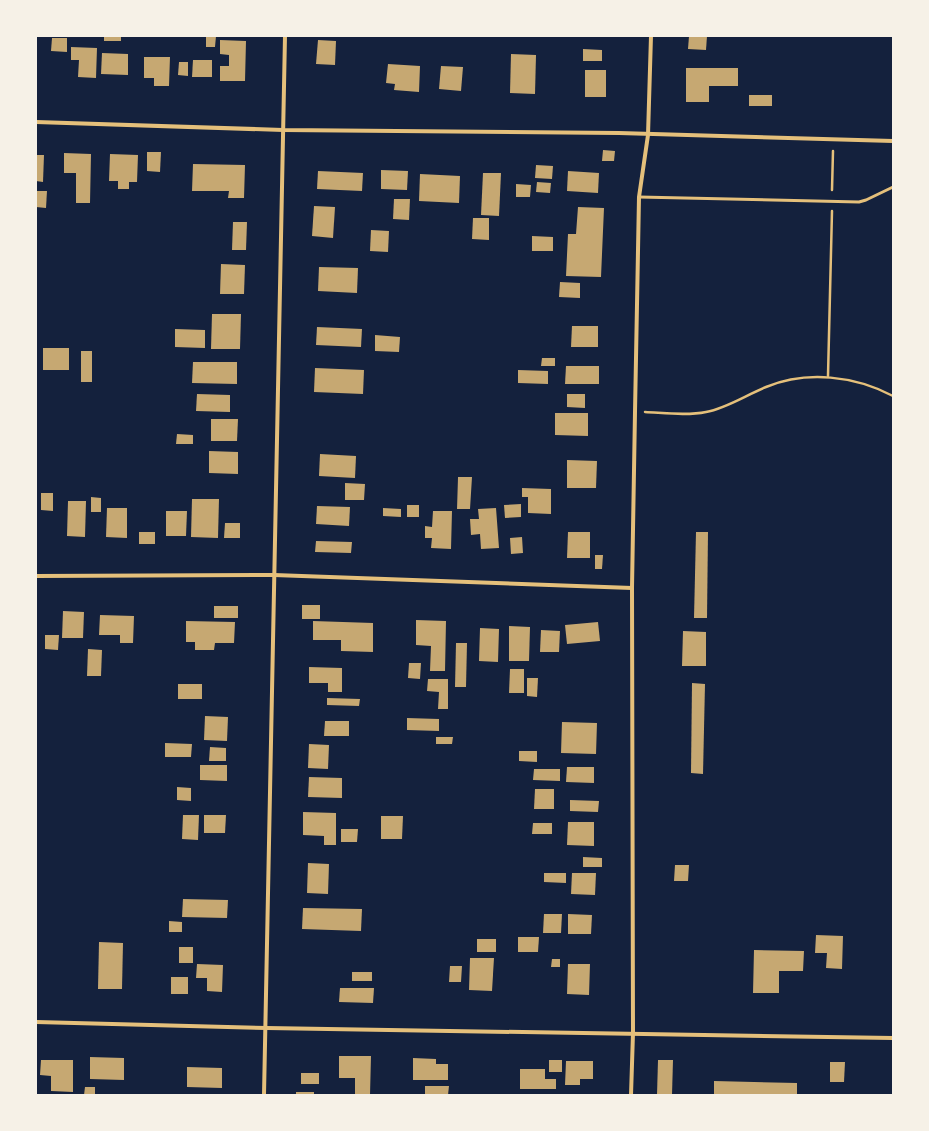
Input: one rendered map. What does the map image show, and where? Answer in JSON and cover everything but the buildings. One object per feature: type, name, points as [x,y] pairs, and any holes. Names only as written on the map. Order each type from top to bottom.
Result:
[{"type":"street","points":[[264,1095],[267,1028],[274,574],[285,36]]},
{"type":"street","points":[[631,1095],[633,1033],[632,588],[639,197],[648,135],[651,36]]},
{"type":"street","points":[[36,122],[283,130],[648,135],[893,141]]},
{"type":"street","points":[[36,576],[274,574],[632,588]]},
{"type":"street","points":[[36,1022],[267,1028],[893,1038]]},
{"type":"lane","points":[[639,197],[862,201],[893,187]]},
{"type":"path","points":[[828,376],[833,139]]},
{"type":"path","points":[[635,412],[708,412],[777,383],[828,376],[856,381],[884,391],[893,396]]}]
